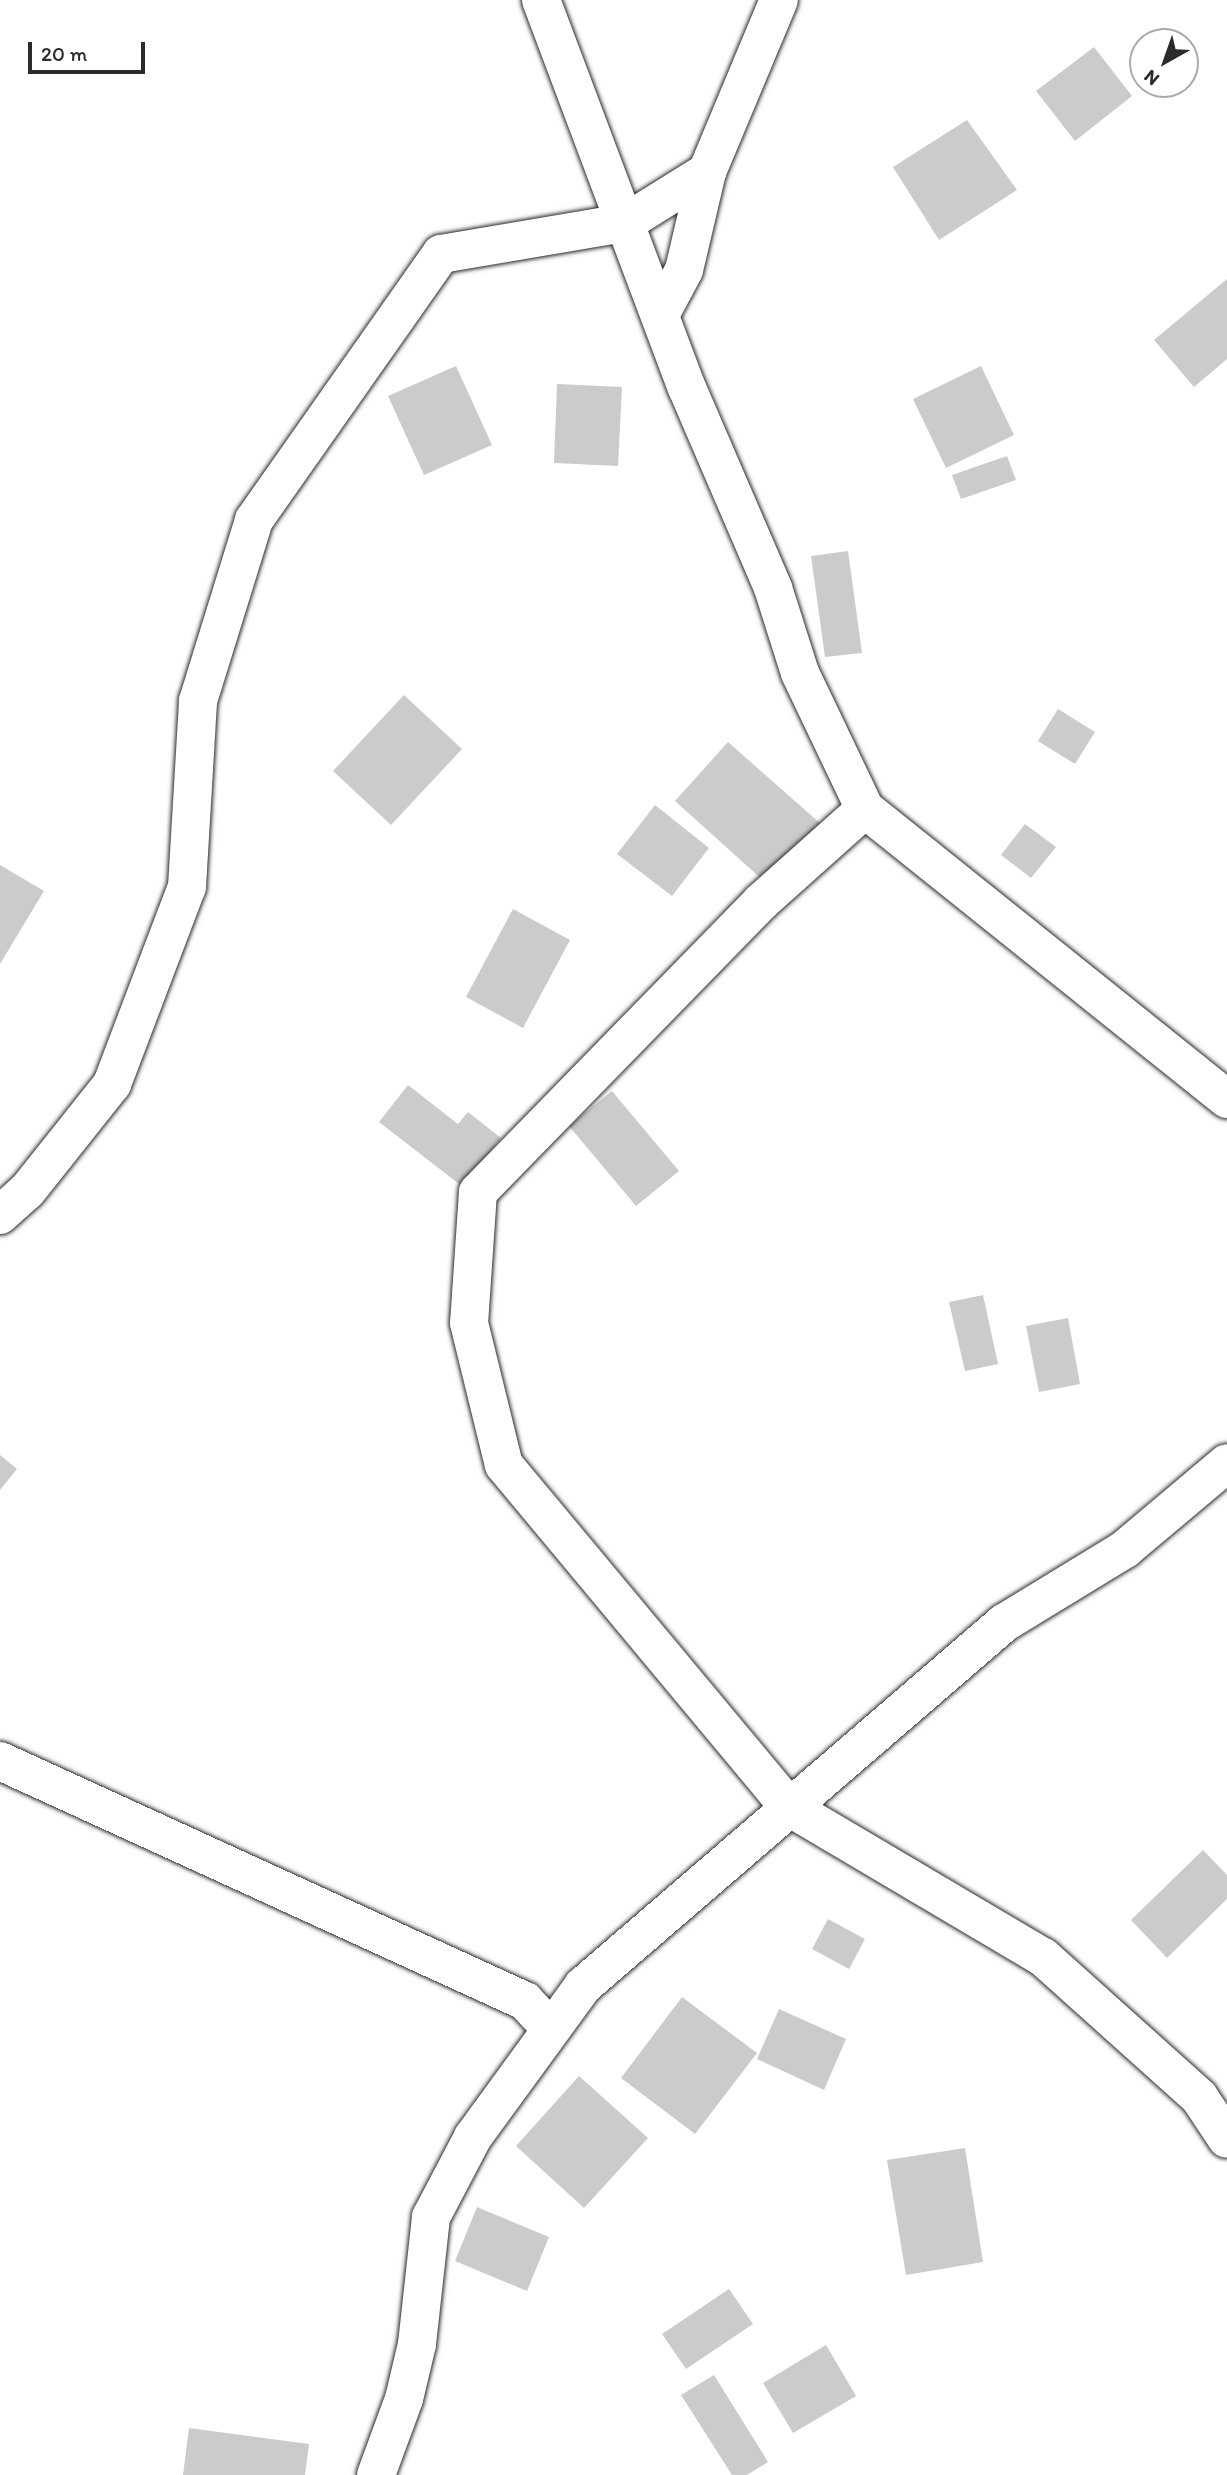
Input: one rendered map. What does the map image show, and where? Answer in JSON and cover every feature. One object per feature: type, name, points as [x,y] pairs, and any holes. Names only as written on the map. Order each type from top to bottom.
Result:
[{"type":"street","points":[[541,0],[660,315],[773,588],[800,673],[864,809],[1227,1099]]},
{"type":"street","points":[[660,315],[684,270],[707,172],[779,0]]},
{"type":"street","points":[[0,1215],[27,1191],[112,1084],[187,887],[198,701],[254,520],[441,254],[625,223],[707,172]]},
{"type":"street","points":[[864,809],[761,902],[478,1192],[469,1322],[505,1465],[789,1807],[1043,1957],[1199,2097],[1227,2139]]},
{"type":"street","points":[[376,2475],[404,2399],[417,2344],[431,2217],[473,2137],[583,1986],[1004,1623],[1125,1549],[1227,1463]]},
{"type":"street","points":[[0,1761],[525,2001],[550,2028]]},
{"type":"street","points":[[525,2001],[583,1986]]},
{"type":"building","points":[[1094,47],[1129,92],[1129,98],[1075,141],[1036,91]]},
{"type":"building","points":[[967,120],[1017,190],[939,240],[893,167]]},
{"type":"building","points":[[1227,279],[1227,359],[1194,387],[1154,340]]},
{"type":"building","points":[[456,366],[492,445],[424,475],[388,396]]},
{"type":"building","points":[[981,366],[1014,435],[946,468],[913,399]]},
{"type":"building","points":[[557,384],[622,387],[618,466],[554,463]]},
{"type":"building","points":[[1007,456],[1016,480],[961,499],[952,475]]},
{"type":"building","points":[[848,551],[862,653],[825,657],[811,556]]},
{"type":"building","points":[[404,695],[462,749],[391,825],[333,771]]},
{"type":"building","points":[[1058,709],[1095,732],[1075,764],[1038,741]]},
{"type":"building","points":[[728,742],[821,824],[767,884],[675,801]]},
{"type":"building","points":[[655,805],[709,848],[672,896],[617,854]]},
{"type":"building","points":[[1025,824],[1056,847],[1031,878],[1001,855]]},
{"type":"building","points":[[0,865],[44,891],[0,964]]},
{"type":"building","points":[[513,909],[570,940],[523,1028],[466,997]]},
{"type":"building","points":[[408,1085],[458,1124],[468,1112],[501,1138],[463,1187],[379,1122]]},
{"type":"building","points":[[612,1091],[679,1171],[636,1206],[569,1126]]},
{"type":"building","points":[[983,1295],[998,1364],[965,1371],[949,1302]]},
{"type":"building","points":[[1068,1318],[1080,1384],[1039,1392],[1026,1326]]},
{"type":"building","points":[[0,1455],[17,1469],[0,1490]]},
{"type":"building","points":[[1203,1850],[1227,1875],[1227,1899],[1167,1958],[1131,1920]]},
{"type":"building","points":[[828,1919],[865,1939],[849,1969],[812,1949]]},
{"type":"building","points":[[682,1997],[757,2053],[695,2134],[621,2078]]},
{"type":"building","points":[[779,2009],[846,2039],[824,2090],[757,2059]]},
{"type":"building","points":[[579,2076],[648,2138],[584,2208],[516,2146]]},
{"type":"building","points":[[965,2148],[983,2262],[906,2275],[887,2160]]},
{"type":"building","points":[[477,2207],[549,2237],[527,2291],[455,2261]]},
{"type":"building","points":[[729,2289],[753,2324],[686,2369],[662,2334]]},
{"type":"building","points":[[826,2345],[856,2396],[793,2433],[763,2383]]},
{"type":"building","points":[[714,2375],[768,2462],[747,2475],[732,2475],[681,2395]]},
{"type":"building","points":[[189,2428],[309,2444],[305,2475],[183,2475]]}]
